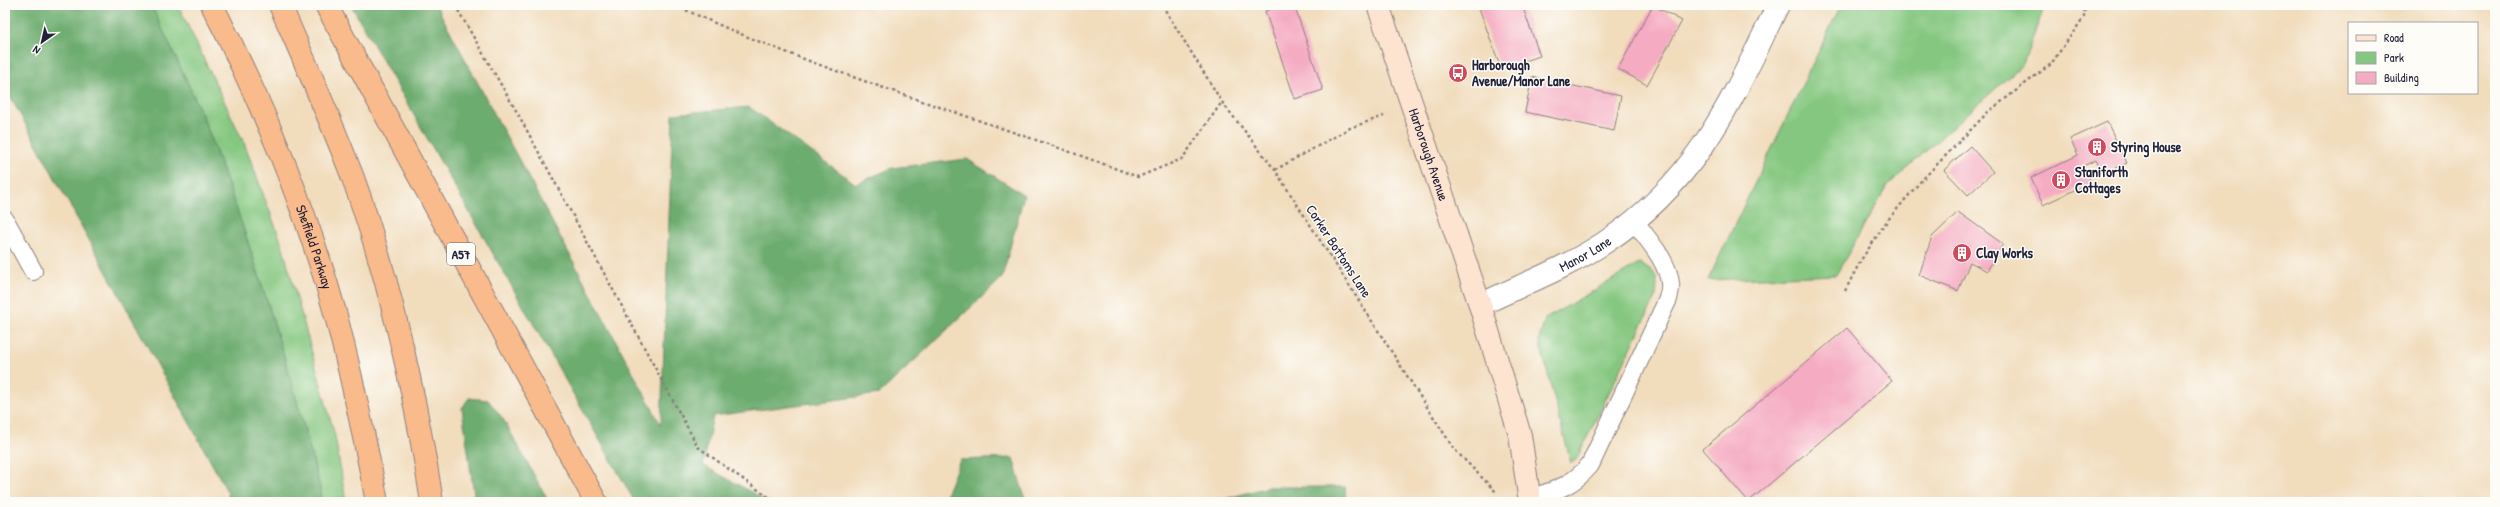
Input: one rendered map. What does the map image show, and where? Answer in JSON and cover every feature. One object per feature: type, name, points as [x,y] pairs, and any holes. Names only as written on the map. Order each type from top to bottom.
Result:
[{"type":"highway","name":"Sheffield Parkway","points":[[212,5],[263,116],[307,226],[336,316],[377,502]]},
{"type":"highway","points":[[280,5],[353,179],[392,303],[420,423],[432,502]]},
{"type":"highway","name":"A57","points":[[326,5],[596,502]]},
{"type":"street","name":"Harborough Avenue","points":[[1378,5],[1480,305]]},
{"type":"street","name":"Manor Lane","points":[[1480,305],[1558,268],[1603,244],[1634,222],[1677,181],[1706,144],[1729,107],[1778,5]]},
{"type":"street","points":[[1480,305],[1520,435],[1530,500]]},
{"type":"lane","points":[[5,220],[33,271]]},
{"type":"lane","points":[[1530,500],[1564,488],[1578,478],[1590,465],[1668,299],[1670,284],[1659,255],[1634,222]]},
{"type":"path","points":[[455,5],[518,114],[698,447],[775,502]]},
{"type":"path","points":[[674,5],[802,59],[1068,151],[1138,177],[1182,159],[1222,102]]},
{"type":"path","name":"Corker Bottoms Lane","points":[[1162,5],[1222,102],[1275,170],[1454,449],[1503,498]]},
{"type":"path","points":[[1845,291],[1861,260],[1892,215],[1920,182],[1988,112],[2051,64],[2084,17],[2085,5]]},
{"type":"path","points":[[1275,170],[1350,128],[1413,106]]},
{"type":"green space","points":[[5,5],[151,5],[204,121],[242,224],[284,355],[320,488],[321,502],[228,502],[228,493],[5,87]]},
{"type":"green space","points":[[151,5],[178,5],[244,143],[282,244],[335,436],[346,502],[321,502],[320,488],[284,355],[242,224],[204,121]]},
{"type":"green space","points":[[351,5],[436,5],[661,425],[673,114],[749,107],[856,184],[892,168],[967,159],[1024,195],[1002,278],[879,394],[713,416],[703,465],[769,502],[635,502]]},
{"type":"green space","points":[[1841,5],[2045,5],[2023,64],[1887,186],[1836,275],[1708,280]]},
{"type":"green space","points":[[1639,264],[1650,270],[1655,276],[1657,280],[1656,297],[1576,460],[1571,463],[1539,340],[1545,319]]},
{"type":"green space","points":[[469,398],[488,400],[503,419],[549,502],[475,502],[462,408]]},
{"type":"green space","points":[[1013,458],[1026,502],[943,502],[960,460]]},
{"type":"green space","points":[[1268,487],[1345,487],[1346,502],[1214,502]]},
{"type":"building","points":[[1284,5],[1294,5],[1323,90],[1295,99],[1265,11]]},
{"type":"building","points":[[1478,5],[1522,5],[1540,56],[1501,69]]},
{"type":"building","points":[[1653,5],[1682,21],[1647,85],[1618,69]]},
{"type":"building","points":[[1532,77],[1621,96],[1614,131],[1525,112]]},
{"type":"building","points":[[2107,122],[2127,163],[2103,174],[2096,160],[2083,166],[2091,182],[2043,205],[2031,178],[2078,155],[2070,139]]},
{"type":"building","points":[[1970,146],[1993,172],[1968,195],[1944,170]]},
{"type":"building","name":"Clay Works","points":[[1958,212],[2003,244],[1987,271],[1970,262],[1958,291],[1919,275],[1932,237]]},
{"type":"building","points":[[1847,328],[1892,381],[1748,502],[1703,449]]},
{"type":"place","name":"Harborough Avenue/Manor Lane","points":[[1458,73]]},
{"type":"place","name":"Styring House","points":[[2097,147]]},
{"type":"place","name":"Staniforth Cottages","points":[[2061,180]]},
{"type":"place","name":"Clay Works","points":[[1962,253]]}]
